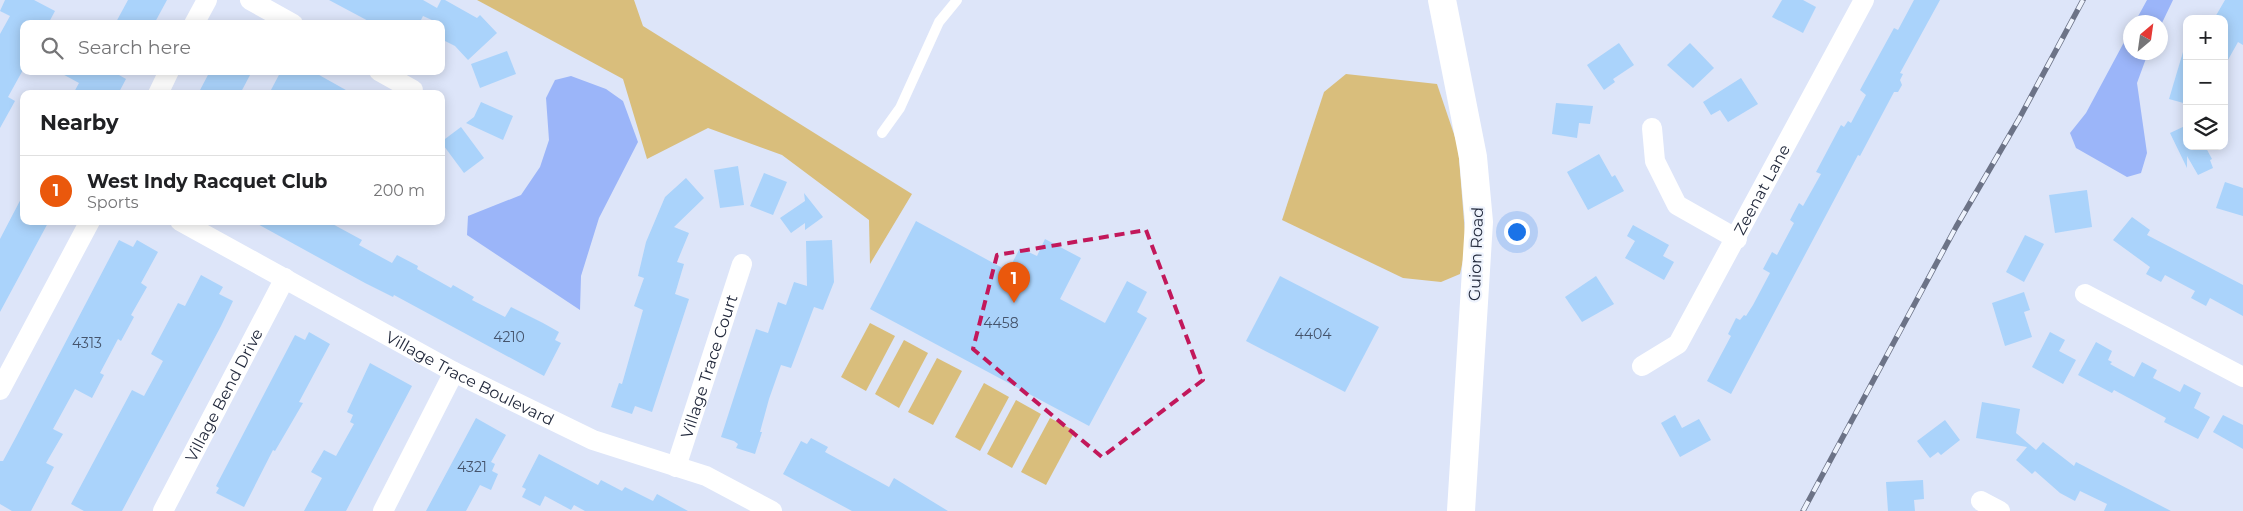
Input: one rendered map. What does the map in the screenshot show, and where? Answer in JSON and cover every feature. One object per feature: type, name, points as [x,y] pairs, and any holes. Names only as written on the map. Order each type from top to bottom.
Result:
[{"type":"street","points":[[196,20],[207,0]]},
{"type":"street","points":[[250,0],[286,20]]},
{"type":"street","name":"Guion Road","points":[[1442,0],[1473,157],[1479,222],[1461,511]]},
{"type":"street","name":"Zeenat Lane","points":[[1642,366],[1678,344],[1737,239],[1864,0]]},
{"type":"street","points":[[160,90],[167,75]]},
{"type":"street","points":[[386,75],[413,90]]},
{"type":"street","points":[[1652,128],[1655,160],[1678,205],[1737,239]]},
{"type":"street","points":[[0,390],[88,225]]},
{"type":"street","name":"Village Trace Boulevard","points":[[187,225],[454,372],[593,440],[706,476],[772,511]]},
{"type":"street","name":"Village Trace Court","points":[[676,467],[742,264]]},
{"type":"street","name":"Village Bend Drive","points":[[163,511],[285,278]]},
{"type":"street","points":[[2085,294],[2243,378]]},
{"type":"street","points":[[383,511],[454,372]]},
{"type":"street","points":[[1981,501],[2000,511]]},
{"type":"lane","points":[[882,133],[900,108],[939,22],[957,0]]},
{"type":"highlighted area","points":[[1146,230],[1203,380],[1102,457],[973,349],[997,255]]},
{"type":"shaded area","points":[[477,0],[634,0],[643,26],[912,194],[870,264],[869,220],[782,155],[708,128],[647,159],[623,79]]},
{"type":"shaded area","points":[[1346,74],[1437,84],[1458,146],[1466,246],[1460,274],[1441,282],[1403,278],[1282,220],[1324,92]]},
{"type":"shaded area","points":[[870,323],[895,336],[866,391],[841,377]]},
{"type":"shaded area","points":[[904,340],[928,353],[899,408],[875,394]]},
{"type":"shaded area","points":[[937,358],[962,371],[933,425],[908,412]]},
{"type":"shaded area","points":[[984,383],[1009,397],[980,451],[955,437]]},
{"type":"shaded area","points":[[1016,400],[1041,414],[1012,468],[987,454]]},
{"type":"shaded area","points":[[1050,418],[1075,431],[1046,485],[1021,472]]},
{"type":"water","points":[[2147,0],[2173,0],[2166,15],[2139,15]]},
{"type":"water","points":[[2123,44],[2123,60],[2145,60],[2137,83],[2147,153],[2141,173],[2127,177],[2076,148],[2070,133],[2086,113]]},
{"type":"water","points":[[571,76],[606,89],[623,101],[638,142],[599,218],[581,276],[580,310],[467,235],[468,216],[521,195],[540,167],[549,140],[546,98],[555,80]]},
{"type":"building","points":[[5,0],[34,0],[55,11],[50,20],[20,20],[20,75],[8,97],[15,101],[0,128],[0,34],[10,16],[0,11]]},
{"type":"building","points":[[128,0],[167,0],[156,20],[117,20]]},
{"type":"building","points":[[329,0],[423,0],[437,8],[441,0],[445,0],[477,18],[480,15],[497,33],[468,60],[455,46],[445,41],[445,20],[432,20],[423,16],[421,20],[366,20]]},
{"type":"building","points":[[1782,0],[1803,0],[1816,7],[1803,33],[1772,17]]},
{"type":"building","points":[[1914,0],[1940,0],[1900,73],[1903,74],[1900,80],[1902,85],[1898,92],[1894,92],[1860,156],[1858,155],[1731,394],[1707,381],[1731,336],[1728,334],[1736,318],[1740,320],[1744,315],[1746,316],[1753,305],[1770,273],[1763,269],[1772,252],[1777,255],[1794,223],[1790,220],[1799,203],[1803,206],[1821,174],[1816,172],[1841,125],[1844,127],[1848,121],[1851,123],[1866,95],[1860,90],[1894,28],[1898,30]]},
{"type":"building","points":[[2225,0],[2243,0],[2243,45],[2238,42],[2228,60],[2228,15],[2216,15]]},
{"type":"building","points":[[1619,43],[1634,65],[1613,79],[1615,82],[1604,90],[1587,65]]},
{"type":"building","points":[[1690,43],[1714,68],[1693,88],[1667,65]]},
{"type":"building","points":[[507,51],[516,74],[480,88],[471,64]]},
{"type":"building","points":[[2183,52],[2183,103],[2169,99]]},
{"type":"building","points":[[64,75],[119,75],[126,79],[120,90],[75,90],[79,83]]},
{"type":"building","points":[[208,75],[250,75],[242,90],[200,90]]},
{"type":"building","points":[[279,75],[319,75],[346,90],[271,90]]},
{"type":"building","points":[[1741,78],[1758,104],[1728,122],[1720,110],[1711,115],[1703,102]]},
{"type":"building","points":[[481,102],[513,116],[503,140],[466,123],[474,117]]},
{"type":"building","points":[[1556,103],[1593,106],[1590,124],[1579,123],[1577,138],[1552,134]]},
{"type":"building","points":[[461,127],[484,158],[464,173],[445,147],[445,139]]},
{"type":"building","points":[[2183,127],[2183,150],[2207,150],[2212,159],[2210,160],[2213,168],[2198,175],[2187,156],[2187,168],[2170,133]]},
{"type":"building","points":[[1599,154],[1612,177],[1615,175],[1624,191],[1588,210],[1567,172]]},
{"type":"building","points":[[738,166],[744,205],[720,208],[714,170]]},
{"type":"building","points":[[764,173],[787,182],[773,215],[750,206]]},
{"type":"building","points":[[686,178],[704,198],[674,227],[689,233],[677,262],[684,264],[675,294],[689,299],[652,412],[635,406],[632,414],[611,407],[619,383],[622,384],[643,310],[634,306],[644,278],[638,276],[646,242],[665,197]]},
{"type":"building","points":[[2225,182],[2243,188],[2243,216],[2216,208]]},
{"type":"building","points":[[2087,190],[2092,227],[2055,233],[2049,195]]},
{"type":"building","points":[[804,193],[823,217],[805,230],[805,223],[791,233],[780,218],[805,201]]},
{"type":"building","points":[[20,201],[20,225],[47,225],[0,312],[0,239]]},
{"type":"building","points":[[2132,217],[2150,230],[2147,235],[2243,285],[2243,316],[2210,298],[2206,306],[2191,298],[2195,291],[2165,275],[2161,282],[2146,274],[2150,267],[2113,240]]},
{"type":"building","points":[[916,221],[1008,271],[1020,248],[1037,256],[1045,239],[1081,258],[1060,299],[1105,323],[1127,281],[1147,292],[1137,312],[1147,318],[1089,426],[870,309]]},
{"type":"building","points":[[259,225],[334,225],[362,240],[359,245],[392,263],[397,255],[418,266],[417,269],[451,288],[453,285],[474,297],[472,300],[505,317],[511,307],[543,323],[559,332],[555,340],[561,343],[544,376],[394,295],[393,297]]},
{"type":"building","points":[[1633,225],[1669,245],[1663,256],[1674,262],[1664,280],[1625,258],[1635,241],[1627,236]]},
{"type":"building","points":[[2025,235],[2044,244],[2024,282],[2006,272]]},
{"type":"building","points":[[119,240],[133,247],[137,240],[158,252],[141,283],[147,287],[131,315],[134,317],[121,341],[118,339],[100,373],[104,375],[92,398],[75,389],[53,429],[63,434],[46,463],[54,467],[31,511],[12,511],[0,504],[0,461],[3,461],[16,437]]},
{"type":"building","points":[[832,240],[834,282],[823,310],[814,307],[791,368],[781,365],[769,399],[755,454],[736,448],[738,444],[734,441],[721,437],[756,329],[768,333],[778,302],[786,305],[794,282],[807,286],[806,241]]},
{"type":"building","points":[[201,275],[223,287],[219,294],[233,301],[221,326],[122,511],[84,511],[71,504],[132,390],[144,396],[163,361],[151,354],[178,303],[185,306]]},
{"type":"building","points":[[1280,276],[1379,327],[1345,392],[1246,341]]},
{"type":"building","points":[[1596,276],[1614,304],[1582,322],[1565,297]]},
{"type":"building","points":[[2024,292],[2030,310],[2024,312],[2032,337],[2005,346],[1992,303]]},
{"type":"building","points":[[309,332],[330,344],[299,402],[303,403],[275,451],[273,450],[244,507],[216,493],[219,488],[216,486],[295,335],[305,340]]},
{"type":"building","points":[[2050,332],[2065,340],[2059,351],[2076,360],[2063,384],[2032,367]]},
{"type":"building","points":[[2096,342],[2112,351],[2108,360],[2112,362],[2110,364],[2134,377],[2142,362],[2157,370],[2153,378],[2180,392],[2184,384],[2201,393],[2194,408],[2210,417],[2198,439],[2164,422],[2166,418],[2114,390],[2112,393],[2078,375]]},
{"type":"building","points":[[370,363],[412,386],[346,511],[304,511],[322,478],[311,472],[324,450],[336,456],[354,424],[350,422],[353,415],[347,412]]},
{"type":"building","points":[[1982,402],[2020,409],[2016,433],[2036,450],[2043,442],[2074,466],[2076,462],[2171,511],[2104,511],[2107,504],[2080,491],[2075,501],[2060,493],[2035,471],[2032,474],[2016,460],[2027,447],[1976,438]]},
{"type":"building","points":[[1675,415],[1682,428],[1699,419],[1711,440],[1680,457],[1661,423]]},
{"type":"building","points":[[2223,415],[2243,425],[2243,449],[2213,432]]},
{"type":"building","points":[[476,418],[506,435],[491,462],[495,464],[492,471],[498,474],[491,490],[480,485],[466,511],[426,511]]},
{"type":"building","points":[[1945,420],[1960,440],[1941,455],[1938,452],[1930,458],[1917,441]]},
{"type":"building","points":[[811,438],[828,447],[825,452],[889,487],[894,478],[948,511],[852,511],[783,474],[801,441],[807,444]]},
{"type":"building","points":[[539,454],[598,485],[601,480],[622,491],[625,487],[653,501],[657,494],[688,511],[585,511],[574,505],[571,510],[545,496],[540,506],[522,497],[526,489],[522,487]]},
{"type":"building","points":[[1923,480],[1924,499],[1914,500],[1915,511],[1888,511],[1886,482]]},
{"type":"railway","points":[[1803,511],[1956,227],[2019,119],[2083,0]]},
{"type":"place","name":"West Indy Racquet Club","points":[[1014,303]]}]
